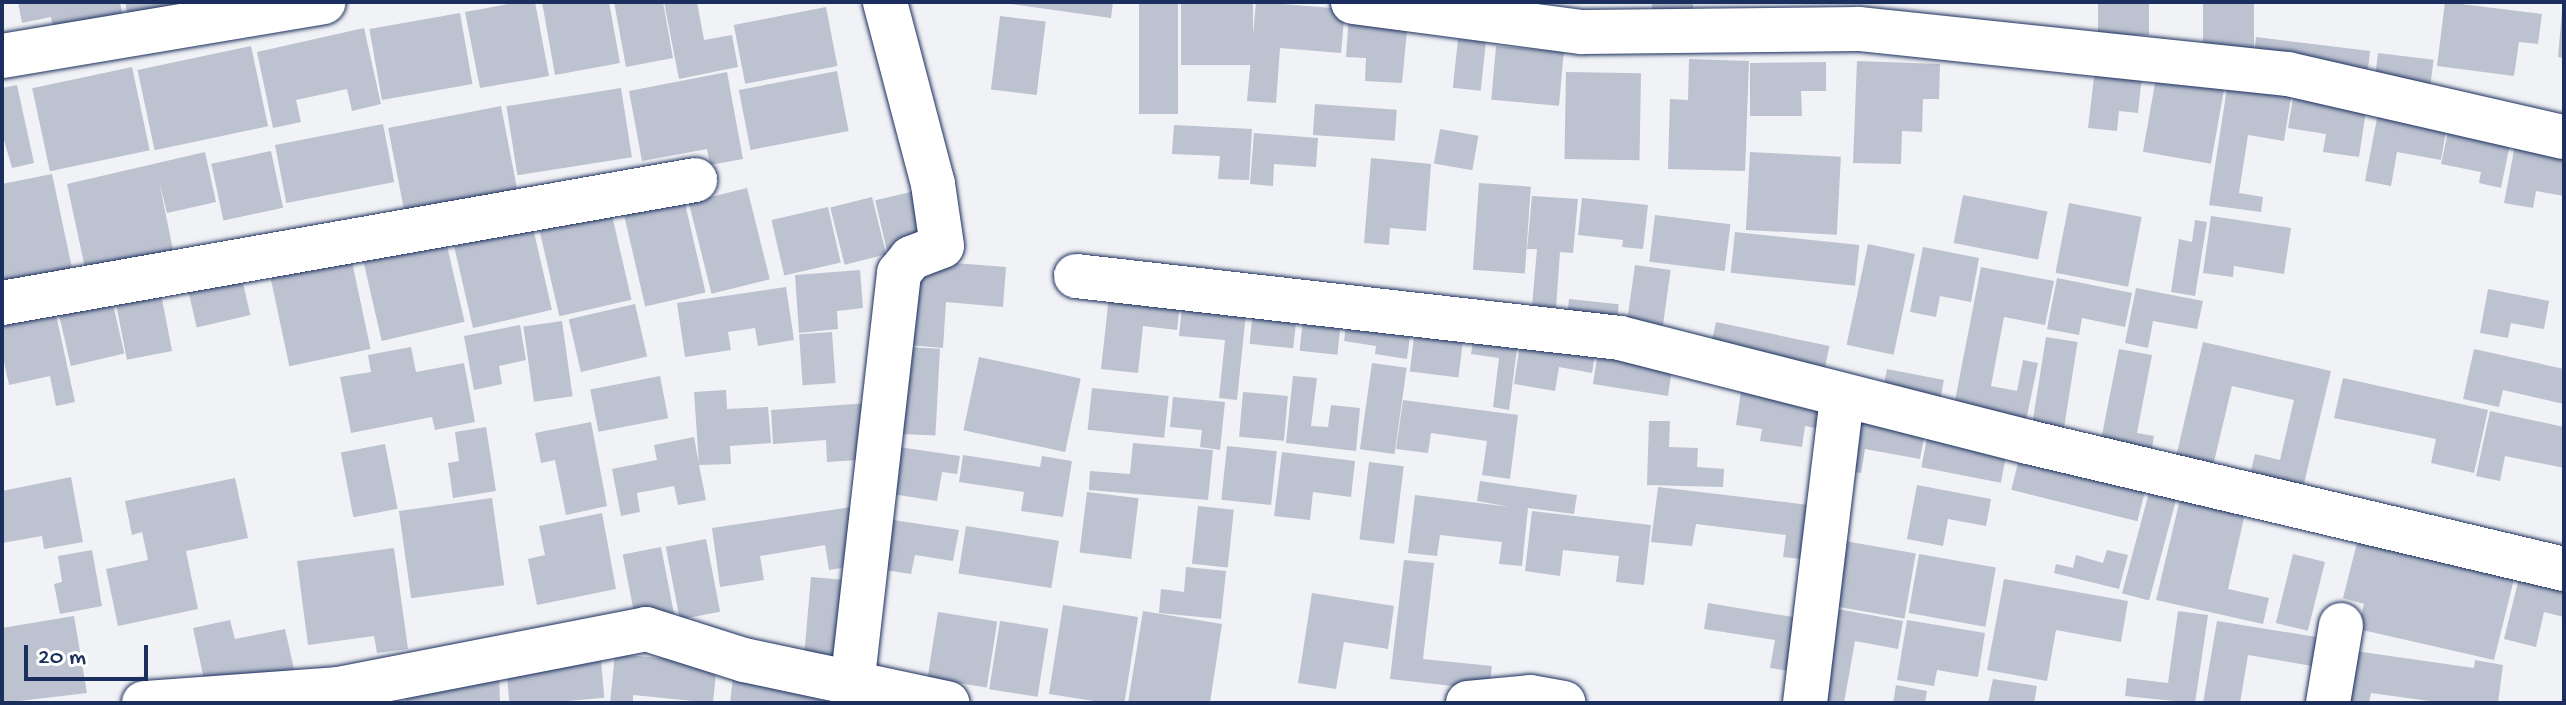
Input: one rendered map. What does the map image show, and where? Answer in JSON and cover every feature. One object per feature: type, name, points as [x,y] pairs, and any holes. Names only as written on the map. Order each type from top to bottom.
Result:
[{"type":"street","points":[[2,56],[324,2]]},
{"type":"street","points":[[852,686],[899,273],[911,258],[942,246],[933,184],[885,2]]},
{"type":"street","points":[[1353,2],[1582,32],[1859,29],[2272,72],[2564,137]]},
{"type":"street","points":[[2,303],[695,180]]},
{"type":"street","points":[[1076,276],[1620,338],[1842,395],[2564,569]]},
{"type":"street","points":[[1805,703],[1842,395]]},
{"type":"street","points":[[2328,703],[2341,625]]},
{"type":"street","points":[[144,703],[338,689],[646,629],[852,686],[947,703]]},
{"type":"street","points":[[1468,703],[1541,701]]},
{"type":"building","points":[[18,2],[120,2],[125,28],[56,42],[51,17],[22,23]]},
{"type":"building","points":[[125,2],[196,2],[128,16]]},
{"type":"building","points":[[535,2],[549,76],[480,88],[465,12]]},
{"type":"building","points":[[542,2],[609,2],[620,63],[555,75]]},
{"type":"building","points":[[614,2],[663,2],[673,58],[626,67]]},
{"type":"building","points":[[664,2],[697,2],[704,40],[732,35],[738,67],[679,79]]},
{"type":"building","points":[[996,2],[1113,2],[1111,18]]},
{"type":"building","points":[[1139,2],[1178,2],[1178,114],[1139,114]]},
{"type":"building","points":[[1181,2],[1253,2],[1253,65],[1181,65]]},
{"type":"building","points":[[1256,2],[1345,9],[1341,53],[1280,48],[1276,103],[1247,101]]},
{"type":"building","points":[[1652,2],[1693,2],[1693,19],[1652,19]]},
{"type":"building","points":[[2098,2],[2149,2],[2149,35],[2098,35]]},
{"type":"building","points":[[2203,2],[2254,2],[2254,50],[2203,50]]},
{"type":"building","points":[[2445,2],[2542,14],[2538,44],[2519,42],[2514,76],[2437,66]]},
{"type":"building","points":[[826,7],[837,66],[745,84],[734,25]]},
{"type":"building","points":[[2564,12],[2564,58],[2558,57]]},
{"type":"building","points":[[460,13],[473,84],[382,100],[369,29]]},
{"type":"building","points":[[1349,15],[1408,20],[1402,83],[1365,81],[1366,58],[1346,57]]},
{"type":"building","points":[[1000,16],[1046,22],[1037,95],[991,89]]},
{"type":"building","points":[[364,28],[381,104],[352,111],[347,89],[296,100],[301,122],[273,128],[257,52]]},
{"type":"building","points":[[2256,37],[2370,51],[2367,75],[2253,61]]},
{"type":"building","points":[[1458,39],[1486,42],[1481,91],[1453,88]]},
{"type":"building","points":[[251,46],[268,126],[155,150],[138,70]]},
{"type":"building","points":[[1496,46],[1564,52],[1559,106],[1491,100]]},
{"type":"building","points":[[2378,53],[2434,60],[2430,88],[2375,81]]},
{"type":"building","points":[[1689,59],[1749,61],[1745,171],[1668,169],[1670,99],[1688,100]]},
{"type":"building","points":[[1857,61],[1940,64],[1939,99],[1923,99],[1922,132],[1902,131],[1901,164],[1853,163]]},
{"type":"building","points":[[1826,62],[1826,91],[1801,91],[1802,116],[1750,116],[1750,63]]},
{"type":"building","points":[[132,67],[150,150],[50,171],[32,88]]},
{"type":"building","points":[[2095,69],[2142,75],[2138,113],[2119,111],[2117,131],[2088,128]]},
{"type":"building","points":[[837,71],[849,131],[750,150],[739,90]]},
{"type":"building","points":[[727,72],[743,159],[710,165],[707,149],[642,161],[629,91]]},
{"type":"building","points":[[1566,72],[1641,73],[1639,160],[1564,159]]},
{"type":"building","points":[[2157,72],[2225,84],[2211,164],[2143,152]]},
{"type":"building","points":[[2229,75],[2293,85],[2284,141],[2248,135],[2239,193],[2263,197],[2261,212],[2209,205]]},
{"type":"building","points":[[17,85],[34,163],[12,168],[2,133],[2,88]]},
{"type":"building","points":[[2295,86],[2368,97],[2359,157],[2323,152],[2326,134],[2288,128]]},
{"type":"building","points":[[621,88],[632,157],[517,175],[506,106]]},
{"type":"building","points":[[1315,104],[1397,110],[1395,141],[1313,135]]},
{"type":"building","points":[[501,106],[519,196],[406,218],[388,128]]},
{"type":"building","points":[[2378,113],[2447,125],[2441,160],[2397,152],[2391,186],[2365,181]]},
{"type":"building","points":[[383,124],[394,182],[286,203],[275,145]]},
{"type":"building","points":[[1174,125],[1252,129],[1249,180],[1218,179],[1220,156],[1172,154]]},
{"type":"building","points":[[2449,127],[2511,139],[2501,188],[2479,183],[2481,172],[2441,164]]},
{"type":"building","points":[[1440,129],[1478,136],[1472,170],[1434,163]]},
{"type":"building","points":[[1254,133],[1318,138],[1316,167],[1274,164],[1273,186],[1250,184]]},
{"type":"building","points":[[2516,140],[2564,149],[2564,196],[2536,191],[2533,208],[2504,203]]},
{"type":"building","points":[[271,151],[283,208],[223,220],[211,164]]},
{"type":"building","points":[[205,152],[216,202],[167,213],[159,181],[173,250],[85,268],[67,184]]},
{"type":"building","points":[[1750,152],[1841,157],[1837,235],[1746,230]]},
{"type":"building","points":[[1371,158],[1431,164],[1426,231],[1390,228],[1389,245],[1364,243]]},
{"type":"building","points":[[52,174],[72,268],[2,283],[2,184]]},
{"type":"building","points":[[1479,183],[1531,187],[1525,273],[1473,270]]},
{"type":"building","points":[[747,188],[770,279],[712,294],[689,203]]},
{"type":"building","points":[[924,189],[936,241],[887,252],[875,200]]},
{"type":"building","points":[[1963,195],[2047,211],[2038,260],[1954,243]]},
{"type":"building","points":[[1532,196],[1578,199],[1573,253],[1560,252],[1556,308],[1532,306],[1537,249],[1527,249]]},
{"type":"building","points":[[872,197],[886,254],[845,265],[830,207]]},
{"type":"building","points":[[1582,198],[1648,205],[1643,249],[1622,247],[1623,240],[1578,235]]},
{"type":"building","points":[[684,199],[706,293],[645,306],[624,213]]},
{"type":"building","points":[[2069,203],[2142,217],[2128,287],[2055,273]]},
{"type":"building","points":[[828,207],[841,263],[784,276],[771,220]]},
{"type":"building","points":[[611,211],[631,300],[559,316],[539,228]]},
{"type":"building","points":[[1655,215],[1730,224],[1725,271],[1649,262]]},
{"type":"building","points":[[2211,216],[2291,228],[2284,274],[2234,266],[2233,277],[2203,273]]},
{"type":"building","points":[[2195,220],[2207,222],[2195,296],[2171,292],[2179,239],[2192,242]]},
{"type":"building","points":[[533,228],[552,310],[473,328],[454,246]]},
{"type":"building","points":[[1735,232],[1859,245],[1855,286],[1731,273]]},
{"type":"building","points":[[445,237],[465,322],[382,341],[362,256]]},
{"type":"building","points":[[1868,244],[1915,254],[1894,355],[1847,345]]},
{"type":"building","points":[[1923,247],[1979,258],[1971,302],[1940,296],[1936,317],[1910,312]]},
{"type":"building","points":[[351,257],[371,349],[289,366],[270,274]]},
{"type":"building","points":[[916,260],[1006,267],[1003,307],[946,302],[943,348],[908,345]]},
{"type":"building","points":[[1635,265],[1671,270],[1662,333],[1626,328]]},
{"type":"building","points":[[1981,267],[2054,281],[2045,325],[2004,317],[1991,386],[2017,391],[2023,360],[2038,363],[2024,430],[1952,416]]},
{"type":"building","points":[[860,270],[863,308],[837,311],[838,329],[799,333],[795,275]]},
{"type":"building","points":[[2057,278],[2132,293],[2125,327],[2082,318],[2079,335],[2047,329]]},
{"type":"building","points":[[242,279],[250,315],[197,327],[188,291]]},
{"type":"building","points":[[786,287],[794,340],[758,346],[755,328],[728,332],[731,350],[685,357],[677,303]]},
{"type":"building","points":[[1110,287],[1181,295],[1177,330],[1143,326],[1138,373],[1101,369]]},
{"type":"building","points":[[2136,288],[2203,301],[2197,329],[2153,321],[2148,348],[2125,343]]},
{"type":"building","points":[[2488,289],[2549,301],[2544,329],[2511,323],[2508,338],[2480,333]]},
{"type":"building","points":[[161,294],[172,351],[127,360],[116,303]]},
{"type":"building","points":[[1183,297],[1247,303],[1237,400],[1219,398],[1225,340],[1179,336]]},
{"type":"building","points":[[1569,299],[1619,304],[1616,327],[1567,322]]},
{"type":"building","points":[[112,300],[124,354],[71,366],[58,312]]},
{"type":"building","points":[[1254,301],[1298,306],[1293,348],[1250,344]]},
{"type":"building","points":[[635,304],[647,357],[581,372],[569,319]]},
{"type":"building","points":[[1304,309],[1342,313],[1337,355],[1300,351]]},
{"type":"building","points":[[55,310],[75,402],[56,406],[50,376],[9,385],[2,353],[2,322]]},
{"type":"building","points":[[1348,312],[1412,321],[1407,359],[1375,354],[1376,346],[1344,341]]},
{"type":"building","points":[[562,321],[573,396],[534,402],[523,326]]},
{"type":"building","points":[[1416,321],[1465,327],[1458,378],[1410,372]]},
{"type":"building","points":[[1716,322],[1829,346],[1822,380],[1709,356]]},
{"type":"building","points":[[520,325],[526,360],[499,366],[502,384],[474,390],[464,336]]},
{"type":"building","points":[[1475,328],[1519,334],[1509,410],[1493,407],[1499,358],[1471,354]]},
{"type":"building","points":[[1522,330],[1597,342],[1592,373],[1559,367],[1555,391],[1514,384]]},
{"type":"building","points":[[832,332],[836,383],[803,385],[799,334]]},
{"type":"building","points":[[2046,337],[2078,342],[2063,435],[2031,430]]},
{"type":"building","points":[[2203,342],[2331,371],[2302,492],[2249,479],[2255,454],[2280,460],[2294,400],[2232,386],[2213,466],[2176,457]]},
{"type":"building","points":[[1599,344],[1673,362],[1668,396],[1593,384]]},
{"type":"building","points":[[411,347],[416,372],[464,363],[475,422],[435,430],[432,417],[351,433],[340,377],[371,372],[368,355]]},
{"type":"building","points":[[907,347],[940,349],[935,436],[902,434]]},
{"type":"building","points":[[2119,349],[2152,355],[2137,433],[2154,436],[2150,460],[2099,450]]},
{"type":"building","points":[[2474,349],[2564,369],[2564,404],[2503,390],[2499,407],[2463,399]]},
{"type":"building","points":[[979,357],[1081,379],[1065,452],[963,430]]},
{"type":"building","points":[[1372,363],[1407,368],[1395,454],[1360,449]]},
{"type":"building","points":[[1887,369],[1944,380],[1938,409],[1881,397]]},
{"type":"building","points":[[660,376],[668,418],[599,432],[590,390]]},
{"type":"building","points":[[1293,376],[1317,378],[1311,426],[1328,427],[1331,405],[1360,408],[1356,451],[1286,443]]},
{"type":"building","points":[[2343,378],[2488,410],[2474,473],[2431,463],[2436,439],[2334,418]]},
{"type":"building","points":[[1092,388],[1169,396],[1164,438],[1088,430]]},
{"type":"building","points":[[726,390],[727,409],[768,407],[771,443],[730,446],[731,464],[699,465],[706,500],[678,505],[674,486],[637,493],[640,512],[621,516],[612,469],[657,460],[654,445],[694,437],[699,464],[694,392]]},
{"type":"building","points":[[1741,391],[1833,403],[1829,430],[1805,426],[1802,447],[1760,441],[1762,429],[1736,425]]},
{"type":"building","points":[[1243,392],[1288,396],[1284,441],[1239,437]]},
{"type":"building","points":[[1173,397],[1225,402],[1220,450],[1200,447],[1202,430],[1170,427]]},
{"type":"building","points":[[1403,400],[1518,415],[1510,479],[1482,475],[1487,441],[1431,433],[1428,453],[1396,449]]},
{"type":"building","points":[[869,403],[873,459],[827,462],[826,440],[773,444],[771,410]]},
{"type":"building","points":[[2490,411],[2564,427],[2564,468],[2505,456],[2500,481],[2476,476]]},
{"type":"building","points":[[1849,412],[1926,426],[1920,459],[1865,449],[1861,473],[1838,469]]},
{"type":"building","points":[[1649,421],[1670,421],[1669,447],[1698,448],[1697,467],[1724,469],[1723,487],[1647,485]]},
{"type":"building","points":[[591,422],[607,506],[566,515],[555,460],[541,463],[535,433]]},
{"type":"building","points":[[486,427],[496,491],[453,498],[448,463],[459,461],[455,432]]},
{"type":"building","points":[[1928,433],[2008,448],[2001,483],[1921,467]]},
{"type":"building","points":[[1133,443],[1213,450],[1208,500],[1089,490],[1090,471],[1130,474]]},
{"type":"building","points":[[385,444],[398,509],[353,517],[341,453]]},
{"type":"building","points":[[1227,446],[1277,451],[1271,505],[1221,500]]},
{"type":"building","points":[[899,447],[960,456],[957,474],[942,472],[937,501],[892,494]]},
{"type":"building","points":[[2021,451],[2147,482],[2137,521],[2011,490]]},
{"type":"building","points":[[1282,452],[1355,461],[1351,497],[1313,492],[1310,520],[1274,516]]},
{"type":"building","points":[[963,455],[1040,467],[1042,456],[1072,461],[1063,517],[1021,511],[1024,492],[959,482]]},
{"type":"building","points":[[1369,462],[1404,466],[1394,544],[1359,539]]},
{"type":"building","points":[[71,477],[83,542],[44,549],[42,536],[2,543],[2,491]]},
{"type":"building","points":[[235,478],[248,538],[186,551],[198,609],[118,626],[106,569],[148,560],[142,532],[132,535],[125,501]]},
{"type":"building","points":[[1480,481],[1577,495],[1574,514],[1528,508],[1522,566],[1499,564],[1502,542],[1440,535],[1437,556],[1408,553],[1415,495],[1510,507],[1477,501]]},
{"type":"building","points":[[1917,485],[1991,499],[1986,526],[1948,519],[1943,546],[1907,539]]},
{"type":"building","points":[[2151,485],[2178,492],[2149,600],[2122,593]]},
{"type":"building","points":[[1658,487],[1817,506],[1810,560],[1783,557],[1786,535],[1696,524],[1692,546],[1651,542]]},
{"type":"building","points":[[1087,492],[1139,498],[1131,559],[1080,553]]},
{"type":"building","points":[[2181,495],[2246,509],[2228,589],[2269,598],[2263,624],[2156,600]]},
{"type":"building","points":[[492,498],[504,585],[411,598],[399,511]]},
{"type":"building","points":[[858,506],[853,566],[829,570],[825,545],[760,556],[764,580],[720,587],[712,528]]},
{"type":"building","points":[[1198,506],[1234,510],[1228,567],[1192,564]]},
{"type":"building","points":[[1532,511],[1651,525],[1644,585],[1616,582],[1619,556],[1563,550],[1560,576],[1525,571]]},
{"type":"building","points":[[602,513],[616,589],[537,605],[528,559],[545,555],[539,526]]},
{"type":"building","points":[[887,519],[959,530],[953,561],[915,555],[911,574],[879,569]]},
{"type":"building","points":[[966,526],[1059,541],[1051,588],[958,573]]},
{"type":"building","points":[[2359,535],[2516,571],[2494,660],[2358,629],[2364,604],[2343,598]]},
{"type":"building","points":[[706,539],[720,612],[680,619],[666,547]]},
{"type":"building","points":[[1839,540],[1916,554],[1904,619],[1828,605]]},
{"type":"building","points":[[661,547],[675,617],[636,624],[623,554]]},
{"type":"building","points":[[394,548],[408,649],[377,653],[374,636],[308,645],[297,561]]},
{"type":"building","points":[[92,550],[102,606],[60,614],[54,584],[62,582],[58,556]]},
{"type":"building","points":[[2107,550],[2128,555],[2119,589],[2054,573],[2056,564],[2073,568],[2076,555],[2103,563]]},
{"type":"building","points":[[1919,554],[1996,568],[1985,627],[1909,613]]},
{"type":"building","points":[[2293,554],[2325,562],[2308,631],[2276,623]]},
{"type":"building","points":[[1404,560],[1434,563],[1423,659],[1492,666],[1489,690],[1390,679]]},
{"type":"building","points":[[1186,567],[1226,571],[1221,619],[1159,613],[1161,589],[1184,592]]},
{"type":"building","points":[[2520,574],[2564,585],[2564,617],[2544,612],[2536,647],[2504,639]]},
{"type":"building","points":[[811,577],[849,580],[841,672],[803,669]]},
{"type":"building","points":[[2004,579],[2128,601],[2121,642],[2056,630],[2047,681],[1987,670]]},
{"type":"building","points":[[1312,593],[1394,606],[1388,649],[1344,642],[1336,689],[1298,683]]},
{"type":"building","points":[[1708,603],[1811,620],[1802,673],[1770,668],[1775,640],[1704,629]]},
{"type":"building","points":[[1063,605],[1138,617],[1124,703],[1049,694]]},
{"type":"building","points":[[1832,608],[1903,621],[1898,649],[1855,641],[1844,703],[1818,703]]},
{"type":"building","points":[[1143,611],[1222,624],[1210,703],[1128,703]]},
{"type":"building","points":[[2178,611],[2208,615],[2195,703],[2125,696],[2127,678],[2168,683]]},
{"type":"building","points":[[938,612],[997,621],[987,688],[928,678]]},
{"type":"building","points":[[74,616],[87,693],[2,703],[2,628]]},
{"type":"building","points":[[230,620],[235,639],[285,629],[294,669],[206,689],[193,628]]},
{"type":"building","points":[[1907,620],[1985,633],[1978,677],[1937,670],[1934,686],[1897,680]]},
{"type":"building","points":[[1000,621],[1048,629],[1038,697],[989,689]]},
{"type":"building","points":[[2217,621],[2329,639],[2324,668],[2248,655],[2240,703],[2203,703]]},
{"type":"building","points":[[2341,649],[2474,668],[2475,660],[2503,665],[2498,703],[2444,703],[2371,693],[2369,703],[2333,703]]},
{"type":"building","points":[[615,654],[717,663],[713,703],[633,695],[633,703],[610,703]]},
{"type":"building","points":[[601,660],[604,698],[509,703],[506,668]]},
{"type":"building","points":[[499,674],[500,703],[406,703],[405,679]]},
{"type":"building","points":[[733,677],[833,689],[831,703],[730,703]]},
{"type":"building","points":[[1993,679],[2037,686],[2034,703],[1988,703]]},
{"type":"building","points":[[1896,685],[1927,691],[1925,703],[1893,703]]}]
